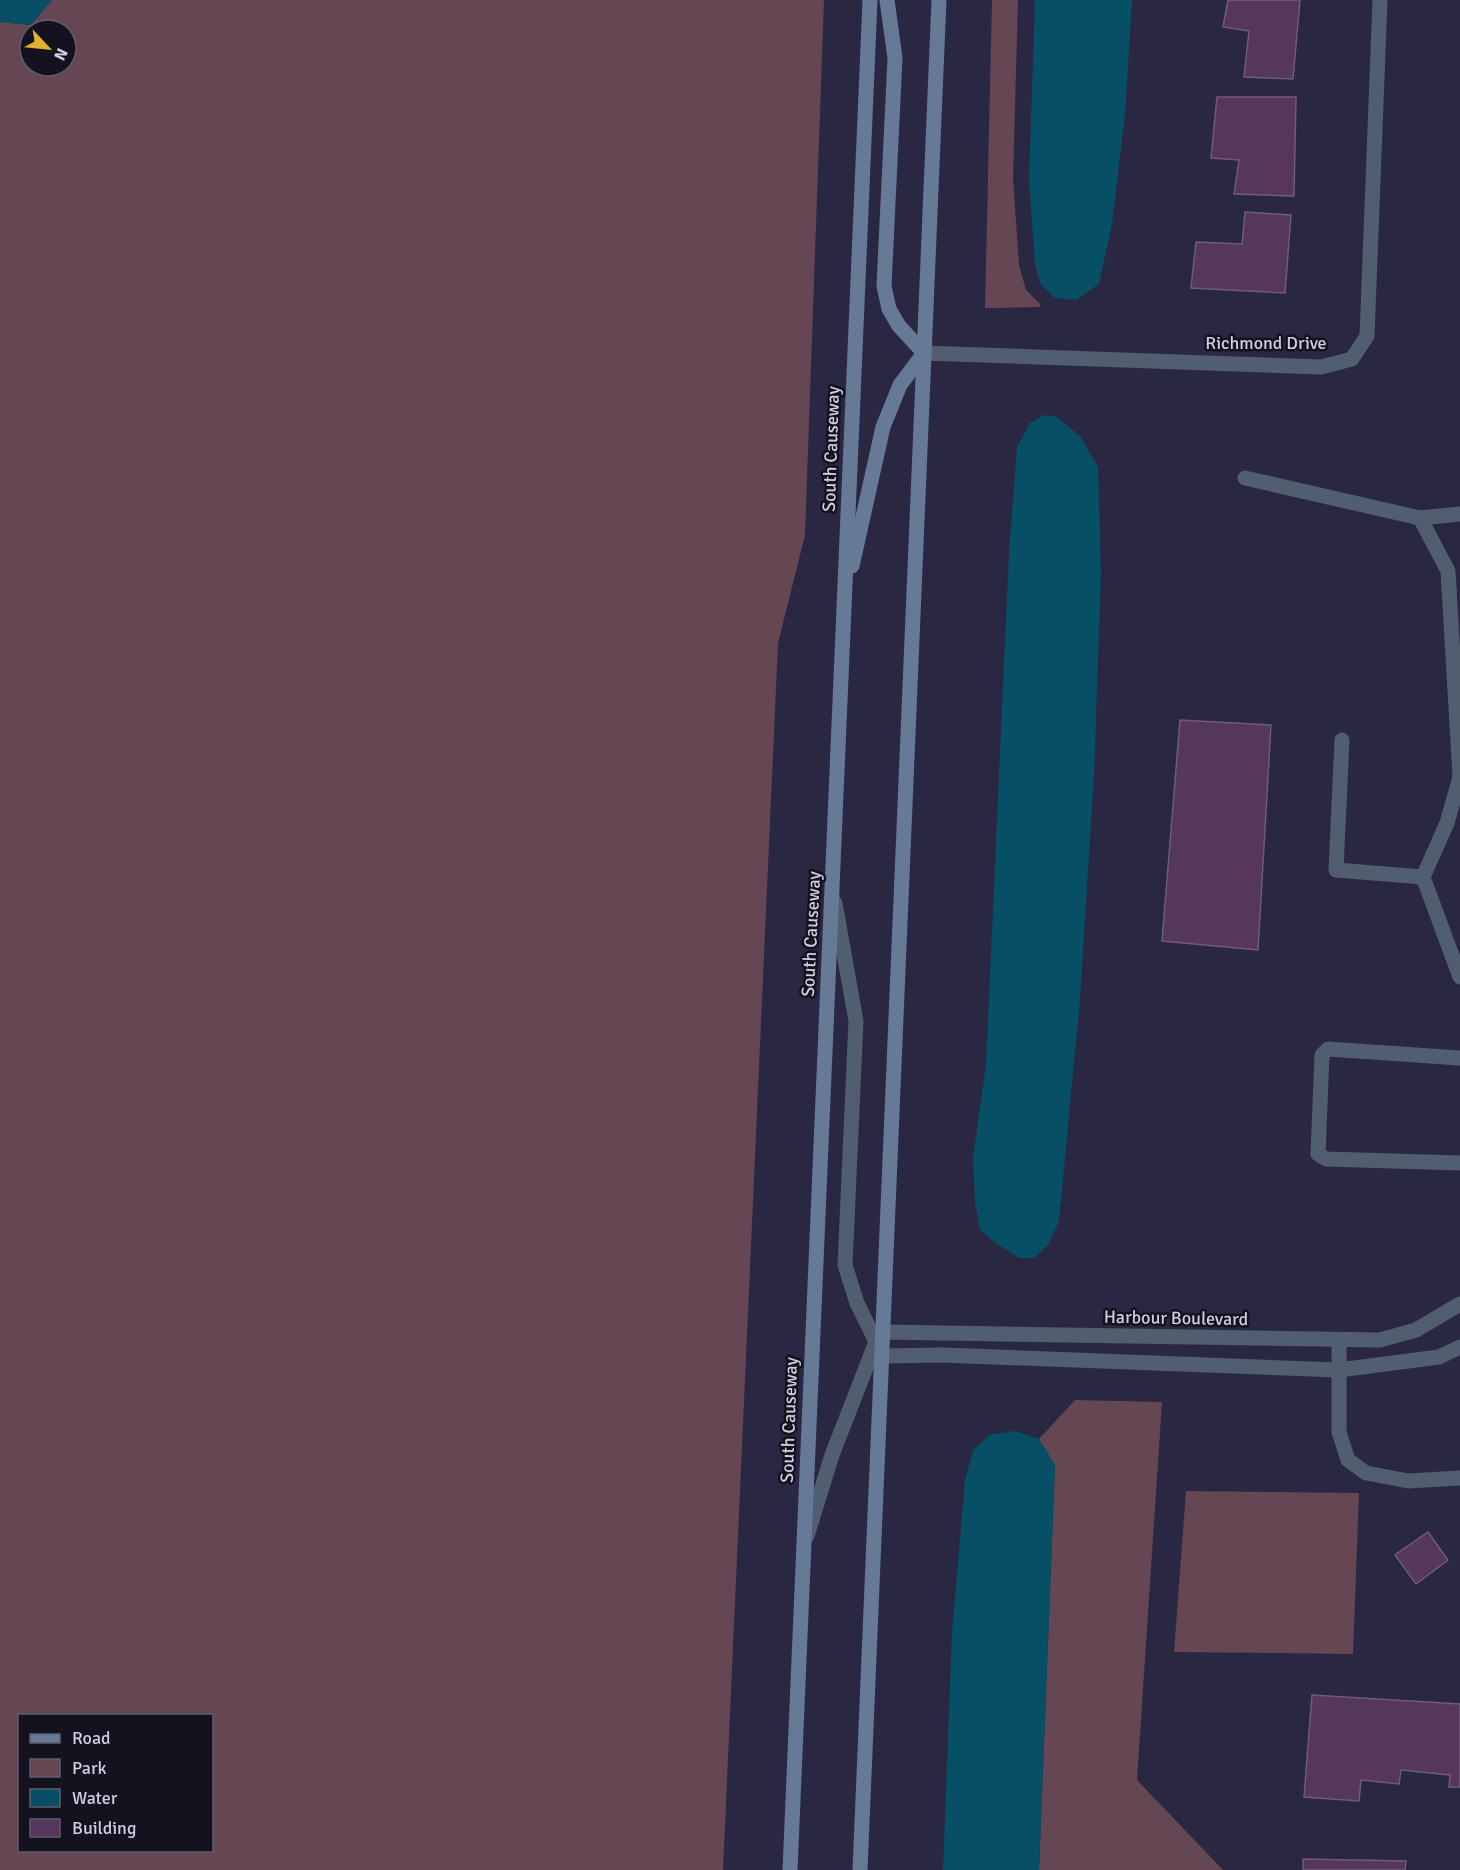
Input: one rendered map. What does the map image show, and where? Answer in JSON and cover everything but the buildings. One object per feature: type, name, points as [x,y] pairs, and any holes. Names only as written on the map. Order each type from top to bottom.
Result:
[{"type":"main road","name":"South Causeway","points":[[790,1870],[870,0]]},
{"type":"main road","points":[[887,0],[895,58],[884,286],[889,309],[899,327],[924,353]]},
{"type":"main road","points":[[860,1870],[883,1356],[880,1337],[939,0]]},
{"type":"main road","points":[[844,604],[883,427],[900,386],[924,353]]},
{"type":"street","name":"Richmond Drive","points":[[924,353],[1321,367],[1352,359],[1367,336],[1380,0]]},
{"type":"street","points":[[1245,478],[1420,518],[1460,514]]},
{"type":"street","points":[[1420,518],[1449,571],[1460,776],[1447,823],[1423,877],[1460,976]]},
{"type":"street","points":[[1342,740],[1336,870],[1423,877]]},
{"type":"street","points":[[1447,823],[1460,810]]},
{"type":"street","points":[[803,1546],[832,1455],[880,1337],[857,1303],[845,1265],[856,1021],[832,888]]},
{"type":"street","points":[[1460,1058],[1328,1049],[1322,1055],[1318,1154],[1326,1159],[1460,1163]]},
{"type":"street","name":"Harbour Boulevard","points":[[880,1337],[1380,1340],[1416,1329],[1460,1304]]},
{"type":"street","points":[[1339,1340],[1338,1432],[1348,1460],[1366,1473],[1408,1481],[1460,1478]]},
{"type":"street","points":[[883,1356],[942,1355],[1339,1370],[1439,1357],[1460,1347]]},
{"type":"green space","points":[[52,0],[824,0],[805,535],[778,643],[723,1870],[0,1870],[0,22],[18,24],[18,78],[78,78],[78,18],[37,18]]},
{"type":"green space","points":[[992,0],[1018,0],[1013,178],[1019,265],[1026,290],[1040,304],[1040,307],[985,308]]},
{"type":"green space","points":[[1075,1400],[1162,1402],[1137,1780],[1223,1870],[1039,1870],[1055,1465],[1039,1439]]},
{"type":"green space","points":[[1186,1491],[1359,1493],[1353,1654],[1174,1652]]},
{"type":"water","points":[[0,0],[52,0],[37,18],[18,18],[18,24],[0,22]]},
{"type":"water","points":[[1035,0],[1132,0],[1125,115],[1112,224],[1099,284],[1076,300],[1055,298],[1040,284],[1035,264],[1029,180]]},
{"type":"water","points":[[1044,415],[1057,417],[1081,437],[1098,467],[1101,571],[1094,775],[1080,999],[1059,1221],[1049,1244],[1034,1258],[1019,1258],[980,1230],[975,1203],[973,1158],[986,1065],[1009,553],[1017,447],[1030,423]]},
{"type":"water","points":[[1015,1431],[1039,1439],[1055,1465],[1039,1870],[943,1870],[952,1633],[965,1480],[973,1451],[989,1435]]}]
